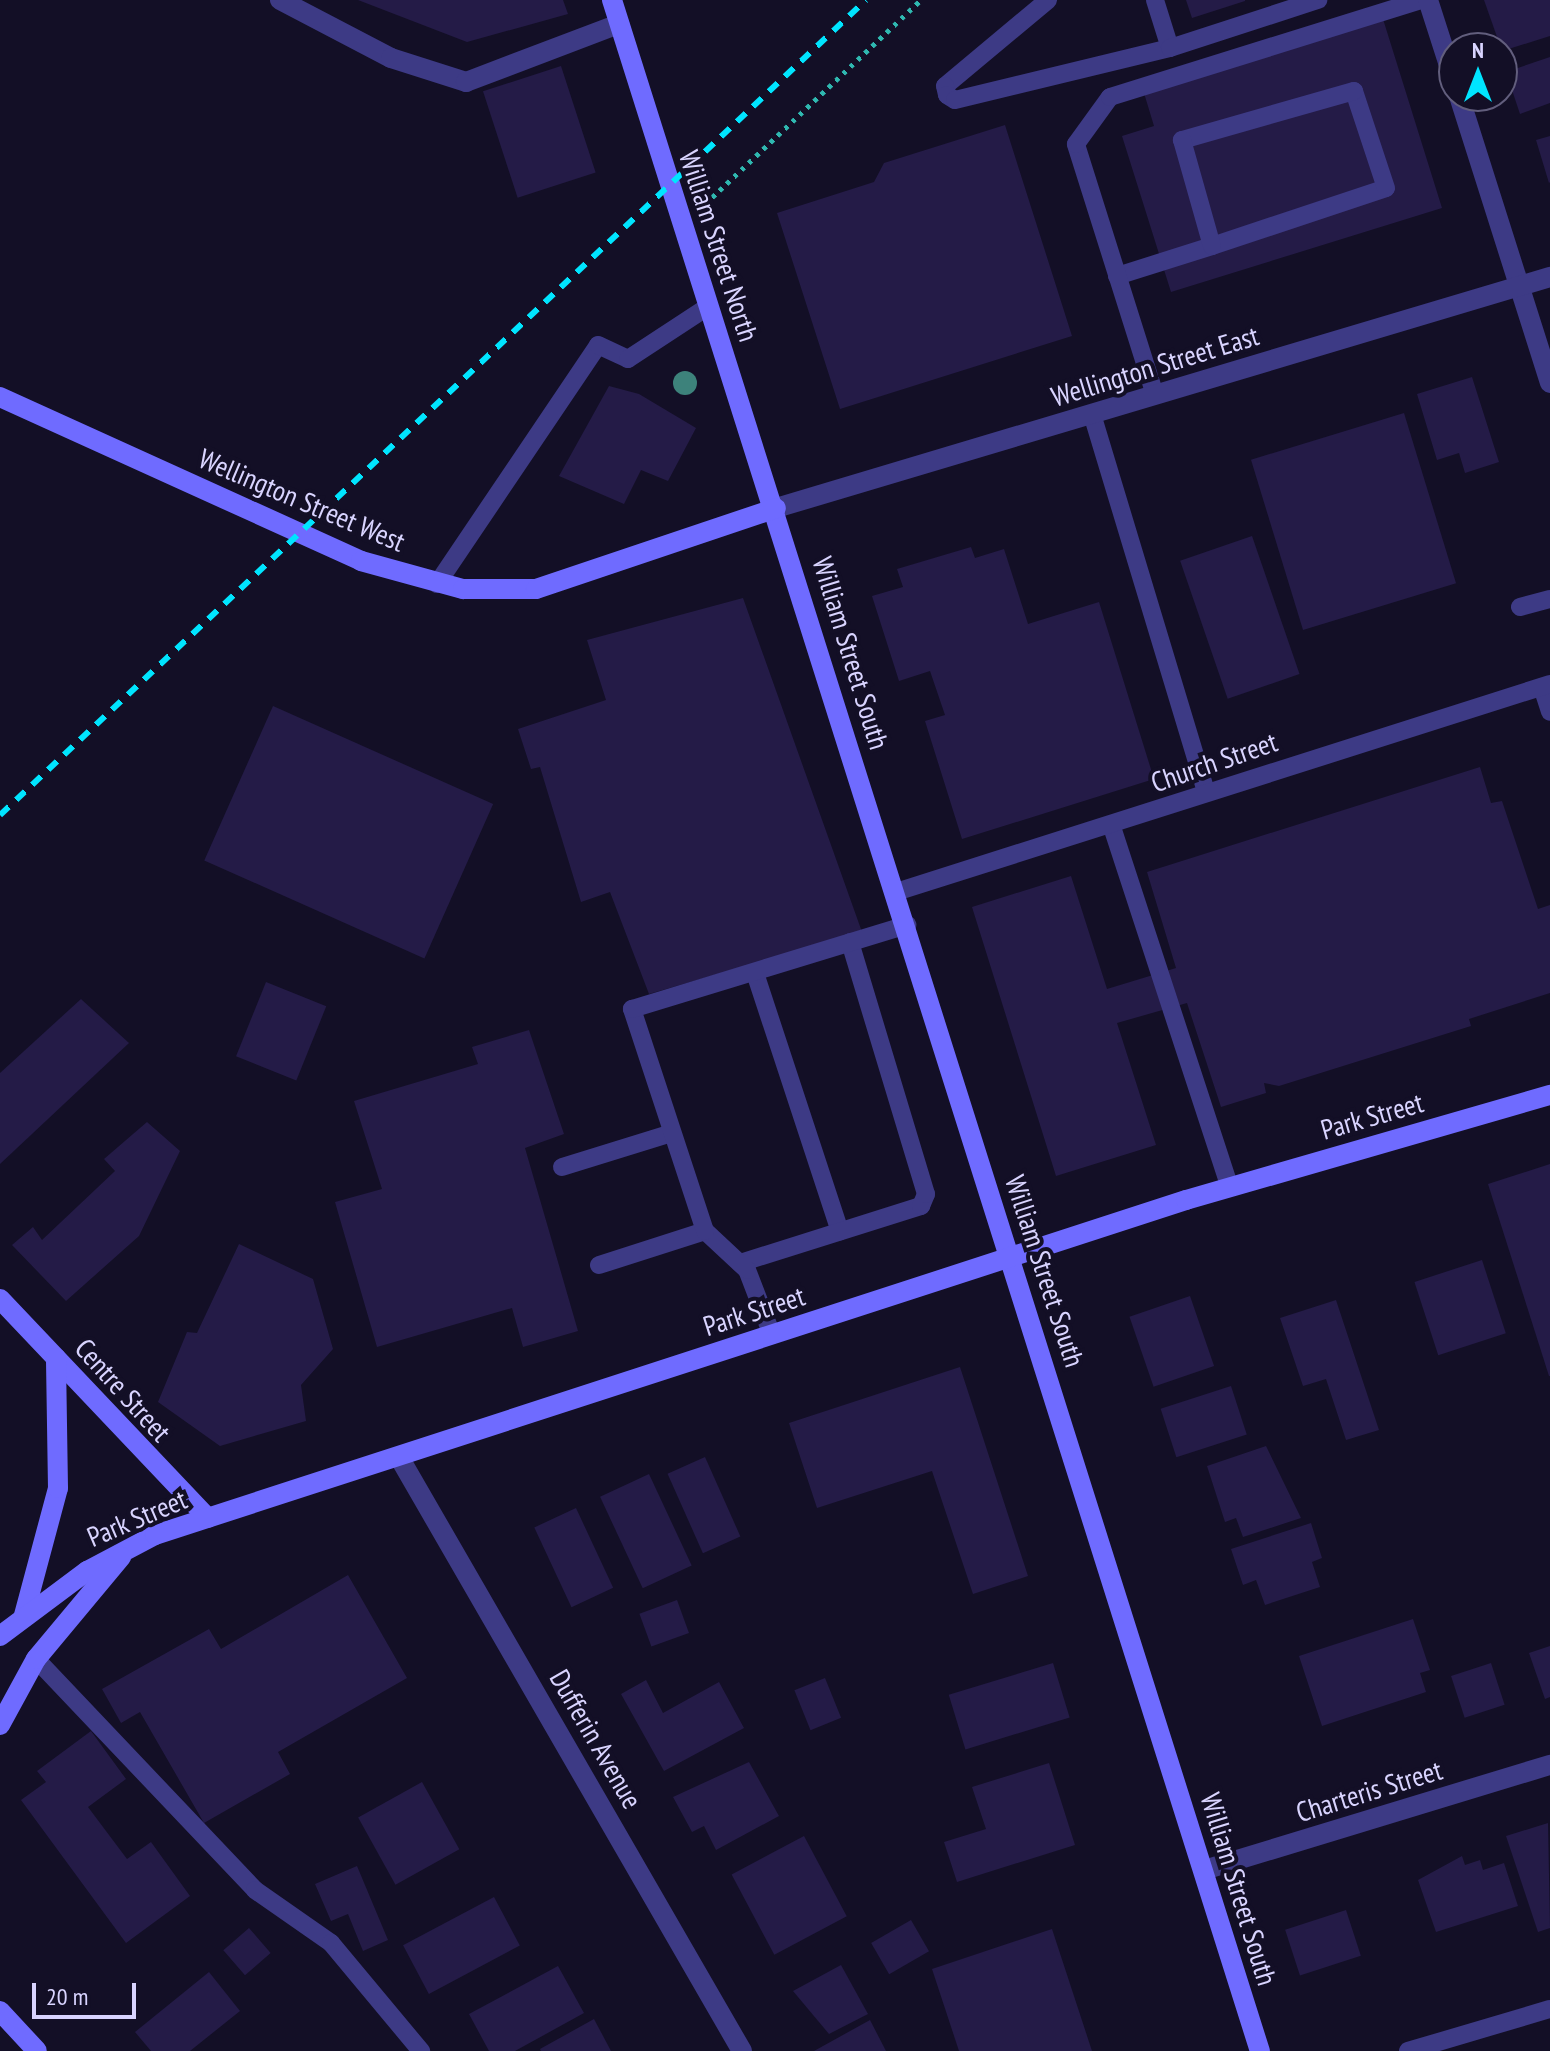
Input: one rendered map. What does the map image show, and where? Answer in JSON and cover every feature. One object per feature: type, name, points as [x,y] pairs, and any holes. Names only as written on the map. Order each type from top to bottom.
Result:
[{"type":"street","points":[[280,0],[391,58],[466,82],[619,24]]},
{"type":"street","name":"William Street North","points":[[612,0],[684,224],[706,308],[776,508]]},
{"type":"street","points":[[1428,0],[1438,32]]},
{"type":"street","points":[[1464,112],[1550,383]]},
{"type":"street","name":"Wellington Street East","points":[[776,508],[1550,277]]},
{"type":"street","name":"Wellington Street West","points":[[0,397],[361,561],[437,584],[536,589],[776,508]]},
{"type":"street","name":"William Street South","points":[[776,508],[1260,2051]]},
{"type":"street","name":"Park Street","points":[[0,1636],[24,1615],[129,1547],[208,1518],[1229,1186],[1550,1095]]},
{"type":"street","name":"Centre Street","points":[[0,1299],[208,1518]]},
{"type":"street","points":[[24,1615],[58,1488],[56,1358]]},
{"type":"street","name":"Dufferin Avenue","points":[[399,1457],[742,2051]]},
{"type":"street","points":[[0,1725],[36,1659],[129,1547]]},
{"type":"street","name":"Charteris Street","points":[[1204,1870],[1550,1765]]},
{"type":"street","points":[[0,2011],[37,2051]]},
{"type":"lane","points":[[1048,0],[945,86],[947,95],[955,100],[1170,48],[1318,0]]},
{"type":"lane","points":[[1155,0],[1170,48]]},
{"type":"lane","points":[[1155,395],[1076,144],[1110,97],[1422,0]]},
{"type":"lane","points":[[1117,276],[1212,246],[1386,188],[1354,91],[1182,140],[1212,246]]},
{"type":"lane","points":[[437,584],[598,345],[628,359],[706,308]]},
{"type":"lane","points":[[1092,414],[1206,792]]},
{"type":"lane","points":[[1520,607],[1550,599]]},
{"type":"lane","points":[[1546,686],[1550,712]]},
{"type":"lane","name":"Church Street","points":[[896,892],[1112,827],[1206,792],[1546,686]]},
{"type":"lane","points":[[1112,827],[1229,1186]]},
{"type":"lane","points":[[772,1335],[740,1263],[705,1231],[632,1009],[907,925]]},
{"type":"lane","points":[[740,1263],[921,1206],[926,1194],[850,942]]},
{"type":"lane","points":[[755,973],[840,1231]]},
{"type":"lane","points":[[562,1167],[672,1133]]},
{"type":"lane","points":[[599,1265],[705,1231]]},
{"type":"lane","points":[[36,1659],[255,1890],[331,1943],[421,2051]]},
{"type":"lane","points":[[1408,2051],[1550,2009]]},
{"type":"path","points":[[684,224],[921,0]]},
{"type":"building","points":[[358,0],[563,0],[568,14],[467,42]]},
{"type":"building","points":[[1186,0],[1245,0],[1245,1],[1192,18]]},
{"type":"building","points":[[1484,0],[1550,0],[1550,36],[1518,46],[1518,32],[1495,32]]},
{"type":"building","points":[[1383,19],[1442,208],[1171,292],[1122,136],[1154,126],[1144,93]]},
{"type":"building","points":[[1550,57],[1550,103],[1520,114],[1518,68]]},
{"type":"building","points":[[561,66],[596,173],[518,198],[483,91]]},
{"type":"building","points":[[1005,125],[1072,336],[840,409],[777,213],[874,182],[884,163]]},
{"type":"building","points":[[1550,136],[1550,182],[1549,183],[1536,140]]},
{"type":"building","points":[[1472,377],[1499,462],[1465,473],[1459,453],[1437,460],[1417,394]]},
{"type":"building","points":[[609,386],[639,394],[696,428],[668,481],[641,470],[624,504],[559,476]]},
{"type":"building","points":[[1404,413],[1456,583],[1303,630],[1251,460]]},
{"type":"building","points":[[1252,536],[1300,674],[1228,699],[1180,561]]},
{"type":"building","points":[[971,547],[975,558],[1004,549],[1028,624],[1099,602],[1154,779],[962,839],[925,721],[945,715],[930,671],[899,681],[872,596],[903,587],[897,569]]},
{"type":"building","points":[[743,598],[862,932],[649,994],[610,892],[581,902],[540,767],[531,769],[518,729],[606,700],[587,640]]},
{"type":"building","points":[[273,706],[493,804],[424,958],[204,860]]},
{"type":"building","points":[[1480,767],[1491,803],[1502,801],[1538,909],[1550,905],[1550,993],[1469,1019],[1471,1026],[1279,1086],[1264,1083],[1266,1093],[1221,1107],[1187,1003],[1117,1023],[1156,1145],[1056,1176],[972,907],[1071,876],[1107,989],[1176,968],[1147,872]]},
{"type":"building","points":[[266,982],[326,1006],[296,1081],[236,1056]]},
{"type":"building","points":[[81,999],[129,1043],[0,1164],[0,1073]]},
{"type":"building","points":[[529,1030],[564,1134],[525,1148],[578,1331],[523,1347],[512,1308],[377,1347],[335,1202],[382,1189],[354,1101],[478,1064],[472,1047]]},
{"type":"building","points":[[147,1122],[180,1151],[139,1236],[66,1301],[12,1245],[33,1227],[42,1240],[115,1171],[104,1159]]},
{"type":"building","points":[[1550,1164],[1550,1376],[1549,1376],[1488,1184]]},
{"type":"building","points":[[239,1244],[313,1279],[333,1349],[301,1385],[306,1421],[220,1446],[158,1402],[187,1332],[197,1333]]},
{"type":"building","points":[[1482,1260],[1506,1333],[1438,1355],[1414,1282]]},
{"type":"building","points":[[1190,1296],[1214,1366],[1154,1387],[1129,1317]]},
{"type":"building","points":[[1336,1300],[1379,1430],[1346,1440],[1326,1379],[1303,1386],[1280,1318]]},
{"type":"building","points":[[960,1367],[1028,1576],[973,1594],[932,1471],[817,1508],[789,1423]]},
{"type":"building","points":[[1231,1386],[1247,1435],[1176,1457],[1161,1409]]},
{"type":"building","points":[[1266,1446],[1301,1518],[1243,1537],[1236,1518],[1225,1522],[1207,1466]]},
{"type":"building","points":[[705,1457],[740,1536],[703,1553],[668,1474]]},
{"type":"building","points":[[649,1474],[692,1566],[643,1588],[600,1497]]},
{"type":"building","points":[[576,1508],[613,1588],[572,1607],[534,1527]]},
{"type":"building","points":[[1311,1523],[1322,1558],[1312,1562],[1320,1587],[1265,1605],[1256,1580],[1243,1585],[1231,1549]]},
{"type":"building","points":[[348,1575],[407,1678],[278,1752],[290,1774],[204,1823],[140,1712],[121,1723],[102,1689],[209,1629],[221,1649]]},
{"type":"building","points":[[677,1600],[689,1633],[651,1647],[639,1614]]},
{"type":"building","points":[[1413,1619],[1430,1670],[1420,1673],[1426,1692],[1322,1726],[1299,1656]]},
{"type":"building","points":[[1550,1646],[1550,1697],[1545,1699],[1529,1653]]},
{"type":"building","points":[[1053,1663],[1070,1718],[965,1749],[949,1695]]},
{"type":"building","points":[[1491,1663],[1505,1705],[1465,1718],[1451,1676]]},
{"type":"building","points":[[825,1678],[841,1718],[811,1730],[794,1690]]},
{"type":"building","points":[[646,1680],[663,1713],[719,1682],[744,1728],[664,1771],[621,1694]]},
{"type":"building","points":[[91,1731],[126,1779],[88,1807],[127,1859],[151,1842],[190,1896],[126,1943],[21,1800],[46,1782],[37,1771]]},
{"type":"building","points":[[749,1762],[779,1816],[716,1850],[704,1826],[692,1832],[673,1797]]},
{"type":"building","points":[[1049,1763],[1075,1845],[957,1882],[944,1842],[986,1829],[972,1787]]},
{"type":"building","points":[[422,1782],[459,1849],[395,1885],[358,1817]]},
{"type":"building","points":[[1548,1823],[1550,1928],[1538,1932],[1506,1836]]},
{"type":"building","points":[[804,1836],[847,1916],[774,1955],[732,1874]]},
{"type":"building","points":[[1462,1856],[1465,1865],[1480,1860],[1483,1870],[1504,1863],[1518,1906],[1436,1932],[1418,1880]]},
{"type":"building","points":[[357,1866],[388,1940],[363,1951],[348,1914],[331,1921],[315,1884]]},
{"type":"building","points":[[494,1897],[520,1946],[429,1994],[403,1945]]},
{"type":"building","points":[[1346,1910],[1361,1956],[1300,1975],[1285,1930]]},
{"type":"building","points":[[911,1920],[929,1951],[889,1974],[871,1943]]},
{"type":"building","points":[[249,1928],[271,1953],[245,1975],[223,1950]]},
{"type":"building","points":[[1052,1929],[1092,2051],[959,2051],[932,1969]]},
{"type":"building","points":[[841,1965],[868,2014],[829,2034],[793,1991]]},
{"type":"building","points":[[558,1966],[584,2013],[515,2051],[489,2051],[469,2014]]},
{"type":"building","points":[[209,1972],[240,2011],[190,2051],[151,2051],[135,2032]]},
{"type":"building","points":[[594,2019],[611,2051],[541,2051],[540,2049]]},
{"type":"building","points":[[870,2020],[886,2051],[814,2051]]},
{"type":"railway","points":[[0,815],[866,0]]}]
